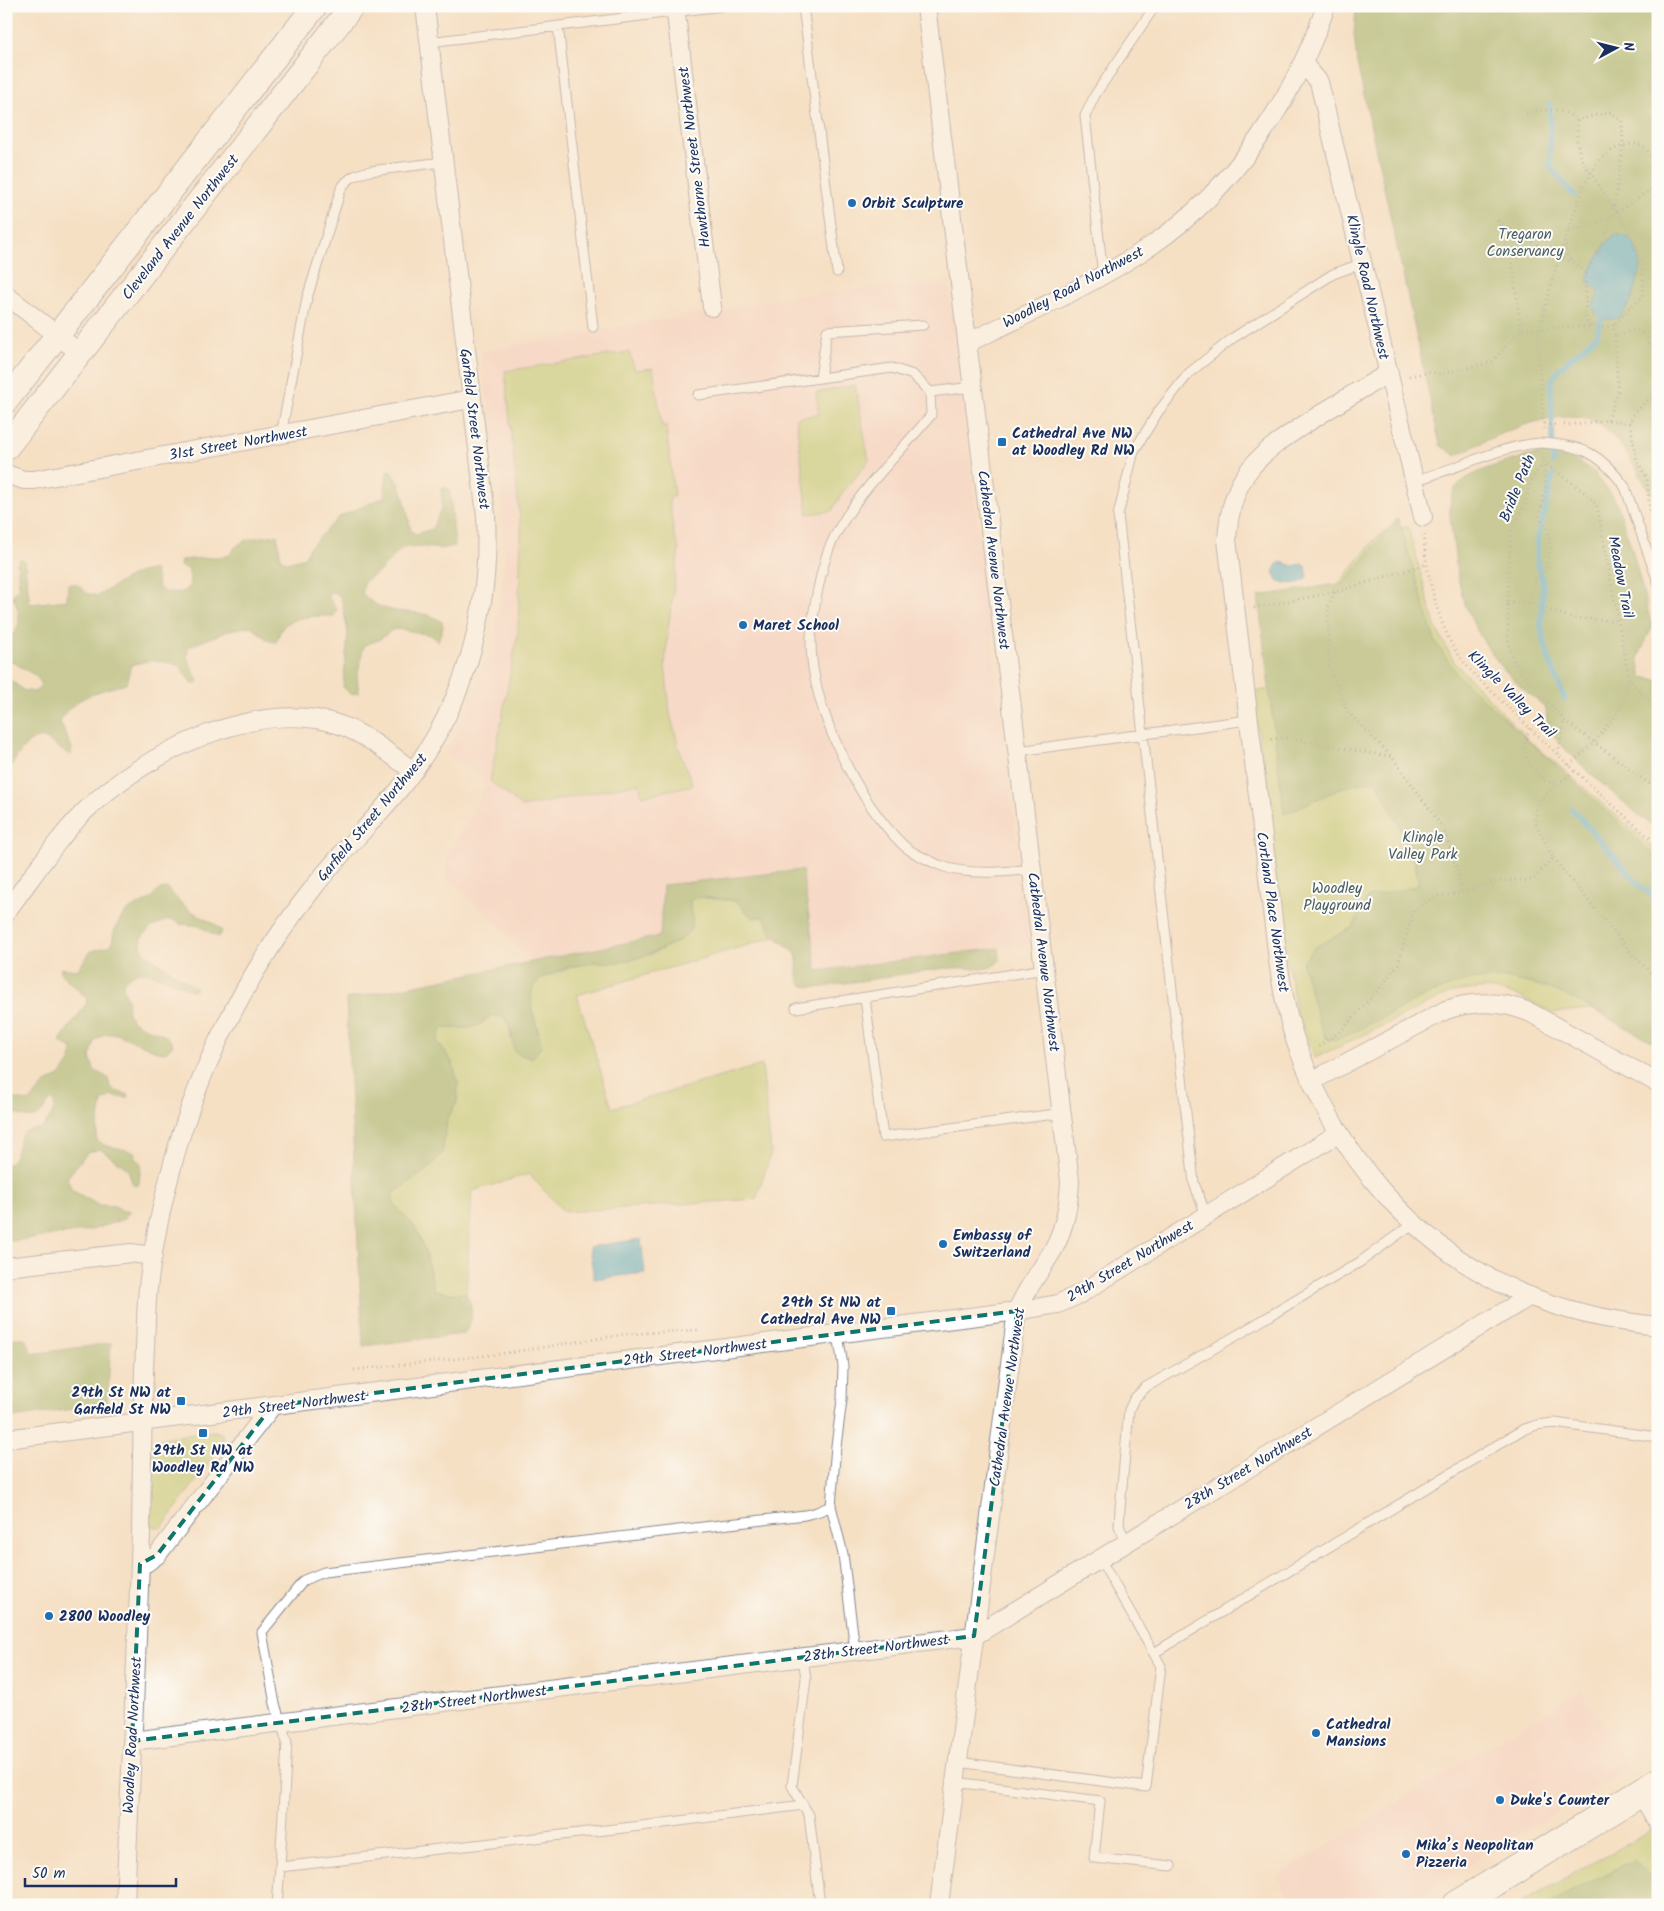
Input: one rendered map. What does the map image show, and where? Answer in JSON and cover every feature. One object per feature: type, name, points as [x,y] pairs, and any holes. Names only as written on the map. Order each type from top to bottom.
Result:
[{"type":"main road","name":"Cleveland Avenue Northwest","points":[[6,401],[315,6]]},
{"type":"main road","name":"Cleveland Avenue Northwest","points":[[6,448],[352,6]]},
{"type":"main road","points":[[212,138],[235,157]]},
{"type":"main road","points":[[1457,1905],[1649,1787]]},
{"type":"street","name":"Garfield Street Northwest","points":[[143,1423],[148,1292],[153,1256],[166,1189],[186,1121],[210,1060],[233,1011],[268,952],[298,907],[332,865],[393,797],[431,744],[452,704],[471,653],[481,614],[486,574],[487,531],[425,6]]},
{"type":"street","name":"Cathedral Avenue Northwest","points":[[926,6],[1070,1181],[1066,1214],[1060,1235],[1054,1249],[1028,1287],[1017,1311],[939,1905]]},
{"type":"street","name":"Woodley Road Northwest","points":[[967,343],[1103,275],[1164,235],[1194,210],[1222,182],[1274,115],[1303,63],[1326,6]]},
{"type":"street","name":"Hawthorne Street Northwest","points":[[676,9],[712,307]]},
{"type":"street","name":"Klingle Road Northwest","points":[[1303,63],[1320,82],[1423,517]]},
{"type":"street","points":[[6,295],[81,354]]},
{"type":"street","name":"Cortland Place Northwest","points":[[1389,374],[1348,397],[1269,448],[1245,474],[1234,496],[1228,521],[1227,540],[1281,979],[1296,1044],[1312,1081],[1339,1133],[1367,1175],[1414,1223],[1442,1246],[1480,1272],[1530,1296],[1586,1314],[1621,1322],[1658,1326]]},
{"type":"street","name":"31st Street Northwest","points":[[6,474],[24,480],[34,480],[471,399]]},
{"type":"street","points":[[6,912],[58,842],[100,798],[128,776],[158,758],[202,737],[232,726],[278,716],[298,716],[326,721],[365,737],[413,771]]},
{"type":"street","points":[[1312,1081],[1441,1012],[1462,1005],[1489,1003],[1510,1006],[1531,1013],[1658,1083]]},
{"type":"street","name":"29th Street Northwest","points":[[6,1439],[838,1334],[1058,1304],[1080,1294],[1339,1133]]},
{"type":"street","points":[[6,1267],[131,1253],[153,1256]]},
{"type":"street","name":"28th Street Northwest","points":[[132,1741],[974,1636],[1530,1296]]},
{"type":"street","points":[[140,1564],[151,1559],[161,1549],[272,1406]]},
{"type":"street","name":"Woodley Road Northwest","points":[[125,1905],[140,1564],[143,1423]]},
{"type":"street","points":[[1649,1787],[1658,1823]]},
{"type":"lane","points":[[429,42],[676,9],[722,6]]},
{"type":"lane","points":[[804,6],[837,272]]},
{"type":"lane","points":[[1103,275],[1084,116],[1095,95],[1155,6]]},
{"type":"lane","points":[[558,26],[592,327]]},
{"type":"lane","points":[[281,435],[307,298],[341,189],[346,180],[360,173],[370,171],[443,162]]},
{"type":"lane","points":[[1206,1215],[1194,1184],[1118,515],[1134,451],[1158,412],[1189,373],[1233,338],[1332,274],[1363,263]]},
{"type":"lane","points":[[820,378],[827,330],[924,325]]},
{"type":"lane","points":[[698,395],[892,368],[913,375],[930,392],[931,415],[853,504],[830,547],[817,595],[811,642],[818,692],[840,752],[868,803],[904,846],[940,866],[977,872],[1033,869]]},
{"type":"lane","points":[[930,392],[973,387]]},
{"type":"lane","points":[[1415,480],[1434,476],[1503,449],[1520,445],[1540,443],[1577,447],[1597,457],[1611,469],[1625,487],[1658,582]]},
{"type":"lane","points":[[1018,751],[1248,720]]},
{"type":"lane","points":[[796,1008],[1045,969]]},
{"type":"lane","points":[[865,998],[883,1137],[1063,1113]]},
{"type":"lane","points":[[1126,1542],[1120,1526],[1120,1508],[1129,1410],[1134,1399],[1146,1387],[1360,1262],[1414,1223]]},
{"type":"lane","points":[[838,1334],[843,1366],[842,1400],[836,1446],[832,1506],[843,1554],[855,1650]]},
{"type":"lane","points":[[1154,1653],[1522,1430],[1537,1425],[1554,1423],[1658,1438]]},
{"type":"lane","points":[[277,1905],[287,1742],[274,1704],[262,1632],[304,1580],[324,1572],[805,1514],[832,1506]]},
{"type":"lane","points":[[958,1762],[1146,1787],[1161,1666],[1100,1559]]},
{"type":"lane","points":[[803,1657],[806,1679],[792,1786],[809,1815],[820,1905]]},
{"type":"lane","points":[[955,1782],[1100,1801],[1094,1858],[1171,1866]]},
{"type":"lane","points":[[280,1868],[621,1828],[803,1804]]},
{"type":"path","points":[[1526,113],[1552,110],[1567,112],[1577,120]]},
{"type":"path","points":[[1577,120],[1610,112],[1622,121],[1623,146],[1614,208],[1600,251],[1586,273],[1584,283],[1586,289],[1584,313],[1587,322],[1593,326]]},
{"type":"path","points":[[1409,376],[1430,372],[1441,374],[1492,362],[1521,330],[1593,326],[1604,328],[1613,325],[1624,316],[1629,308],[1643,297],[1642,262],[1639,249],[1632,233],[1581,159],[1577,141],[1577,120]]},
{"type":"path","points":[[1544,434],[1538,344],[1540,330],[1554,273],[1585,182],[1591,176],[1597,163],[1608,152],[1635,144],[1645,148],[1654,162],[1658,174]]},
{"type":"path","points":[[1569,230],[1586,227],[1612,216],[1626,204],[1658,185]]},
{"type":"path","points":[[1521,330],[1513,268],[1498,220],[1560,257],[1573,262]]},
{"type":"path","points":[[1565,244],[1567,256],[1586,273]]},
{"type":"path","points":[[1608,420],[1618,391],[1613,325]]},
{"type":"path","points":[[1615,336],[1634,330],[1647,334],[1649,346],[1658,346]]},
{"type":"path","points":[[1641,533],[1649,521],[1651,510],[1646,478],[1637,462],[1630,423],[1634,413],[1658,391]]},
{"type":"path","points":[[1544,424],[1568,425],[1608,420],[1630,423]]},
{"type":"path","name":"Bridle Path","points":[[1543,452],[1543,462],[1530,483],[1525,505],[1511,532],[1507,603],[1508,638],[1512,658],[1521,673],[1564,720],[1658,790]]},
{"type":"path","points":[[1530,603],[1535,580],[1544,571],[1551,549],[1547,527],[1539,517],[1546,488],[1543,462]]},
{"type":"path","name":"Meadow Trail","points":[[1543,462],[1583,491],[1597,505],[1629,680]]},
{"type":"path","name":"Klingle Valley Trail","points":[[1423,517],[1427,564],[1441,620],[1454,649],[1477,678],[1528,728],[1658,845]]},
{"type":"path","points":[[1254,608],[1335,592],[1427,564]]},
{"type":"path","points":[[1335,592],[1328,607],[1329,666],[1347,711],[1392,757],[1443,828],[1458,873],[1461,893]]},
{"type":"path","points":[[1507,603],[1530,603],[1572,618],[1618,620]]},
{"type":"path","points":[[1629,680],[1658,711]]},
{"type":"path","points":[[1569,765],[1594,743],[1621,708],[1629,680]]},
{"type":"path","points":[[1558,754],[1564,720]]},
{"type":"path","points":[[1528,728],[1524,749],[1529,763],[1544,781],[1559,784]]},
{"type":"path","points":[[1271,739],[1288,738],[1392,757]]},
{"type":"path","points":[[1575,770],[1538,801],[1535,821],[1553,858],[1632,954],[1658,979]]},
{"type":"path","points":[[1317,1048],[1342,1031],[1398,964],[1414,909],[1437,896],[1461,893],[1498,881],[1533,880],[1553,858]]},
{"type":"path","points":[[354,1370],[500,1354],[627,1334],[703,1330]]},
{"type":"path","points":[[1461,1861],[1464,1867]]},
{"type":"highlighted area","points":[[1017,1311],[974,1636],[132,1741],[140,1564],[157,1555],[272,1406]]},
{"type":"shaded area","name":"Maret School","points":[[948,281],[1029,944],[817,972],[801,870],[660,936],[533,961],[447,876],[446,872],[448,853],[481,796],[484,779],[446,752],[464,722],[478,687],[492,643],[500,606],[504,560],[502,503],[480,351],[802,295]]},
{"type":"shaded area","points":[[1581,1690],[1629,1767],[1403,1905],[1292,1905],[1276,1876]]},
{"type":"green space","name":"Tregaron Conservancy","points":[[1356,6],[1658,6],[1658,435],[1655,481],[1651,494],[1618,442],[1604,428],[1589,420],[1571,417],[1530,424],[1489,439],[1456,456],[1440,445],[1357,63],[1354,34]]},
{"type":"green space","points":[[629,352],[635,370],[653,368],[662,426],[666,426],[674,495],[669,501],[674,535],[679,549],[665,665],[670,714],[681,755],[693,785],[642,796],[639,783],[522,807],[490,781],[518,632],[521,530],[505,371]]},
{"type":"green space","points":[[855,385],[869,461],[842,493],[832,511],[808,514],[796,418],[819,414],[816,393]]},
{"type":"green space","points":[[1542,453],[1571,457],[1594,472],[1617,503],[1632,549],[1652,627],[1638,658],[1642,677],[1658,680],[1658,831],[1593,776],[1558,742],[1547,723],[1546,708],[1517,684],[1496,659],[1473,623],[1463,596],[1451,528],[1451,501],[1455,489],[1470,476],[1482,471],[1508,461]]},
{"type":"green space","points":[[390,470],[402,490],[411,531],[416,534],[432,529],[442,507],[441,489],[444,487],[450,490],[455,546],[440,549],[418,546],[402,548],[381,570],[364,582],[362,593],[372,602],[382,607],[423,614],[442,622],[443,627],[438,641],[431,635],[399,629],[392,630],[379,640],[364,645],[357,677],[359,693],[350,694],[343,687],[348,633],[341,597],[336,593],[330,592],[328,596],[337,610],[334,616],[307,617],[294,620],[283,627],[276,642],[269,641],[251,626],[230,630],[188,647],[187,657],[198,681],[196,684],[192,684],[178,664],[152,660],[131,665],[126,684],[88,696],[65,713],[60,722],[72,748],[71,755],[48,740],[35,739],[22,749],[6,777],[6,676],[23,690],[34,692],[39,689],[41,683],[36,676],[6,658],[6,638],[15,632],[19,623],[17,608],[12,596],[19,587],[17,563],[20,559],[24,560],[30,604],[67,600],[68,584],[76,585],[86,593],[97,596],[134,575],[149,570],[155,570],[158,586],[164,592],[183,592],[189,587],[190,578],[188,569],[180,566],[181,560],[227,556],[242,542],[251,539],[277,535],[281,559],[287,562],[305,557],[309,548],[339,517],[384,497],[387,472]]},
{"type":"green space","name":"Klingle Valley Park","points":[[1398,518],[1435,641],[1458,676],[1658,859],[1658,1045],[1568,996],[1541,986],[1505,978],[1467,980],[1432,993],[1343,1037],[1333,1040],[1326,1038],[1319,1023],[1302,962],[1315,947],[1353,927],[1368,897],[1414,887],[1418,885],[1417,874],[1409,846],[1376,780],[1344,787],[1284,814],[1258,596],[1344,583]]},
{"type":"green space","name":"Klingle Valley Park","points":[[1408,527],[1435,626],[1455,663],[1527,738],[1658,852],[1658,1028],[1621,1006],[1552,1013],[1516,995],[1486,988],[1453,992],[1315,1058],[1296,1011],[1286,954],[1253,691],[1303,687],[1326,593],[1339,583],[1376,538],[1389,529]]},
{"type":"green space","points":[[802,870],[817,971],[999,948],[1000,960],[991,967],[982,969],[941,969],[824,987],[808,987],[801,985],[799,981],[796,954],[772,933],[764,917],[751,917],[736,901],[699,897],[690,900],[689,904],[693,922],[691,929],[684,937],[675,942],[632,960],[595,962],[569,967],[541,979],[535,985],[531,998],[541,1047],[532,1058],[519,1054],[516,1051],[510,1028],[504,1017],[491,1015],[479,1025],[473,1027],[441,1029],[437,1041],[452,1062],[458,1082],[457,1102],[447,1119],[442,1153],[428,1169],[394,1193],[393,1203],[416,1229],[425,1252],[434,1290],[455,1294],[466,1293],[472,1314],[470,1324],[463,1334],[363,1346],[346,999],[660,936],[663,885]]},
{"type":"green space","points":[[167,888],[187,908],[215,924],[222,931],[218,937],[199,926],[180,924],[173,920],[167,920],[150,928],[142,937],[141,947],[145,953],[196,988],[194,991],[143,972],[131,975],[124,982],[123,987],[128,1000],[128,1010],[131,1019],[143,1027],[164,1035],[173,1045],[166,1052],[161,1053],[117,1034],[105,1034],[95,1041],[90,1057],[94,1070],[108,1078],[110,1086],[116,1091],[129,1095],[128,1098],[111,1096],[102,1101],[96,1139],[104,1145],[135,1152],[136,1158],[141,1164],[139,1184],[136,1187],[132,1183],[128,1169],[100,1149],[87,1153],[67,1178],[72,1190],[98,1205],[115,1206],[123,1211],[130,1211],[124,1219],[92,1230],[6,1242],[6,1165],[14,1157],[23,1134],[28,1130],[42,1128],[51,1116],[54,1109],[54,1101],[50,1100],[40,1114],[27,1117],[18,1115],[6,1108],[6,1096],[29,1102],[46,1083],[61,1075],[71,1060],[72,1049],[60,1042],[87,1003],[86,997],[60,973],[61,968],[77,970],[91,951],[107,947],[112,943],[115,928],[123,915],[130,909],[151,899],[160,889]]},
{"type":"green space","points":[[699,897],[736,901],[751,917],[764,917],[775,937],[577,995],[612,1108],[762,1065],[771,1153],[756,1199],[564,1212],[529,1174],[472,1191],[466,1293],[455,1294],[434,1290],[425,1252],[416,1229],[393,1203],[394,1193],[406,1183],[446,1129],[447,1119],[457,1102],[452,1062],[437,1041],[441,1028],[474,1027],[491,1015],[504,1017],[510,1028],[511,1039],[539,1033],[530,1002],[532,988],[538,980],[572,967],[596,962],[619,962],[652,954],[680,940],[690,913],[690,900]]},
{"type":"green space","points":[[14,1338],[25,1338],[32,1354],[111,1343],[107,1404],[6,1419],[6,1356],[12,1354]]},
{"type":"green space","points":[[215,1431],[222,1434],[223,1443],[164,1525],[160,1528],[152,1526],[149,1520],[153,1443],[162,1438]]},
{"type":"green space","points":[[1658,1827],[1658,1905],[1517,1905]]},
{"type":"green space","points":[[1635,1861],[1658,1885],[1658,1905],[1546,1905],[1599,1877]]},
{"type":"water","points":[[1615,234],[1629,238],[1635,246],[1641,267],[1632,299],[1620,317],[1602,319],[1597,315],[1593,305],[1599,292],[1596,287],[1588,282],[1587,278],[1605,245]]},
{"type":"water","points":[[1282,562],[1293,566],[1302,564],[1306,566],[1308,577],[1293,584],[1277,580],[1273,572],[1277,564]]},
{"type":"water","points":[[641,1239],[645,1273],[594,1279],[589,1247]]},
{"type":"waterway","points":[[1550,105],[1550,167],[1574,195]]},
{"type":"waterway","points":[[1552,421],[1551,382],[1559,369],[1596,336],[1601,319]]},
{"type":"waterway","points":[[1552,427],[1553,463]]},
{"type":"waterway","points":[[1553,475],[1537,543],[1538,565],[1543,583],[1541,626],[1548,657],[1565,699]]},
{"type":"waterway","points":[[1572,809],[1642,888],[1658,898]]},
{"type":"place","name":"Orbit Sculpture","points":[[852,203]]},
{"type":"place","name":"Cathedral Ave NW at Woodley Rd NW","points":[[1002,442]]},
{"type":"place","name":"Maret School","points":[[743,625]]},
{"type":"place","name":"Embassy of Switzerland","points":[[943,1244]]},
{"type":"place","name":"29th St NW at Cathedral Ave NW","points":[[891,1311]]},
{"type":"place","name":"29th St NW at Garfield St NW","points":[[181,1401]]},
{"type":"place","name":"29th St NW at Woodley Rd NW","points":[[203,1433]]},
{"type":"place","name":"2800 Woodley","points":[[49,1616]]},
{"type":"place","name":"Cathedral Mansions","points":[[1316,1733]]},
{"type":"place","name":"Duke's Counter","points":[[1500,1800]]},
{"type":"place","name":"Mika’s Neopolitan Pizzeria","points":[[1406,1854]]},
{"type":"park label","name":"Woodley Playground","points":[[1337,896]]}]
